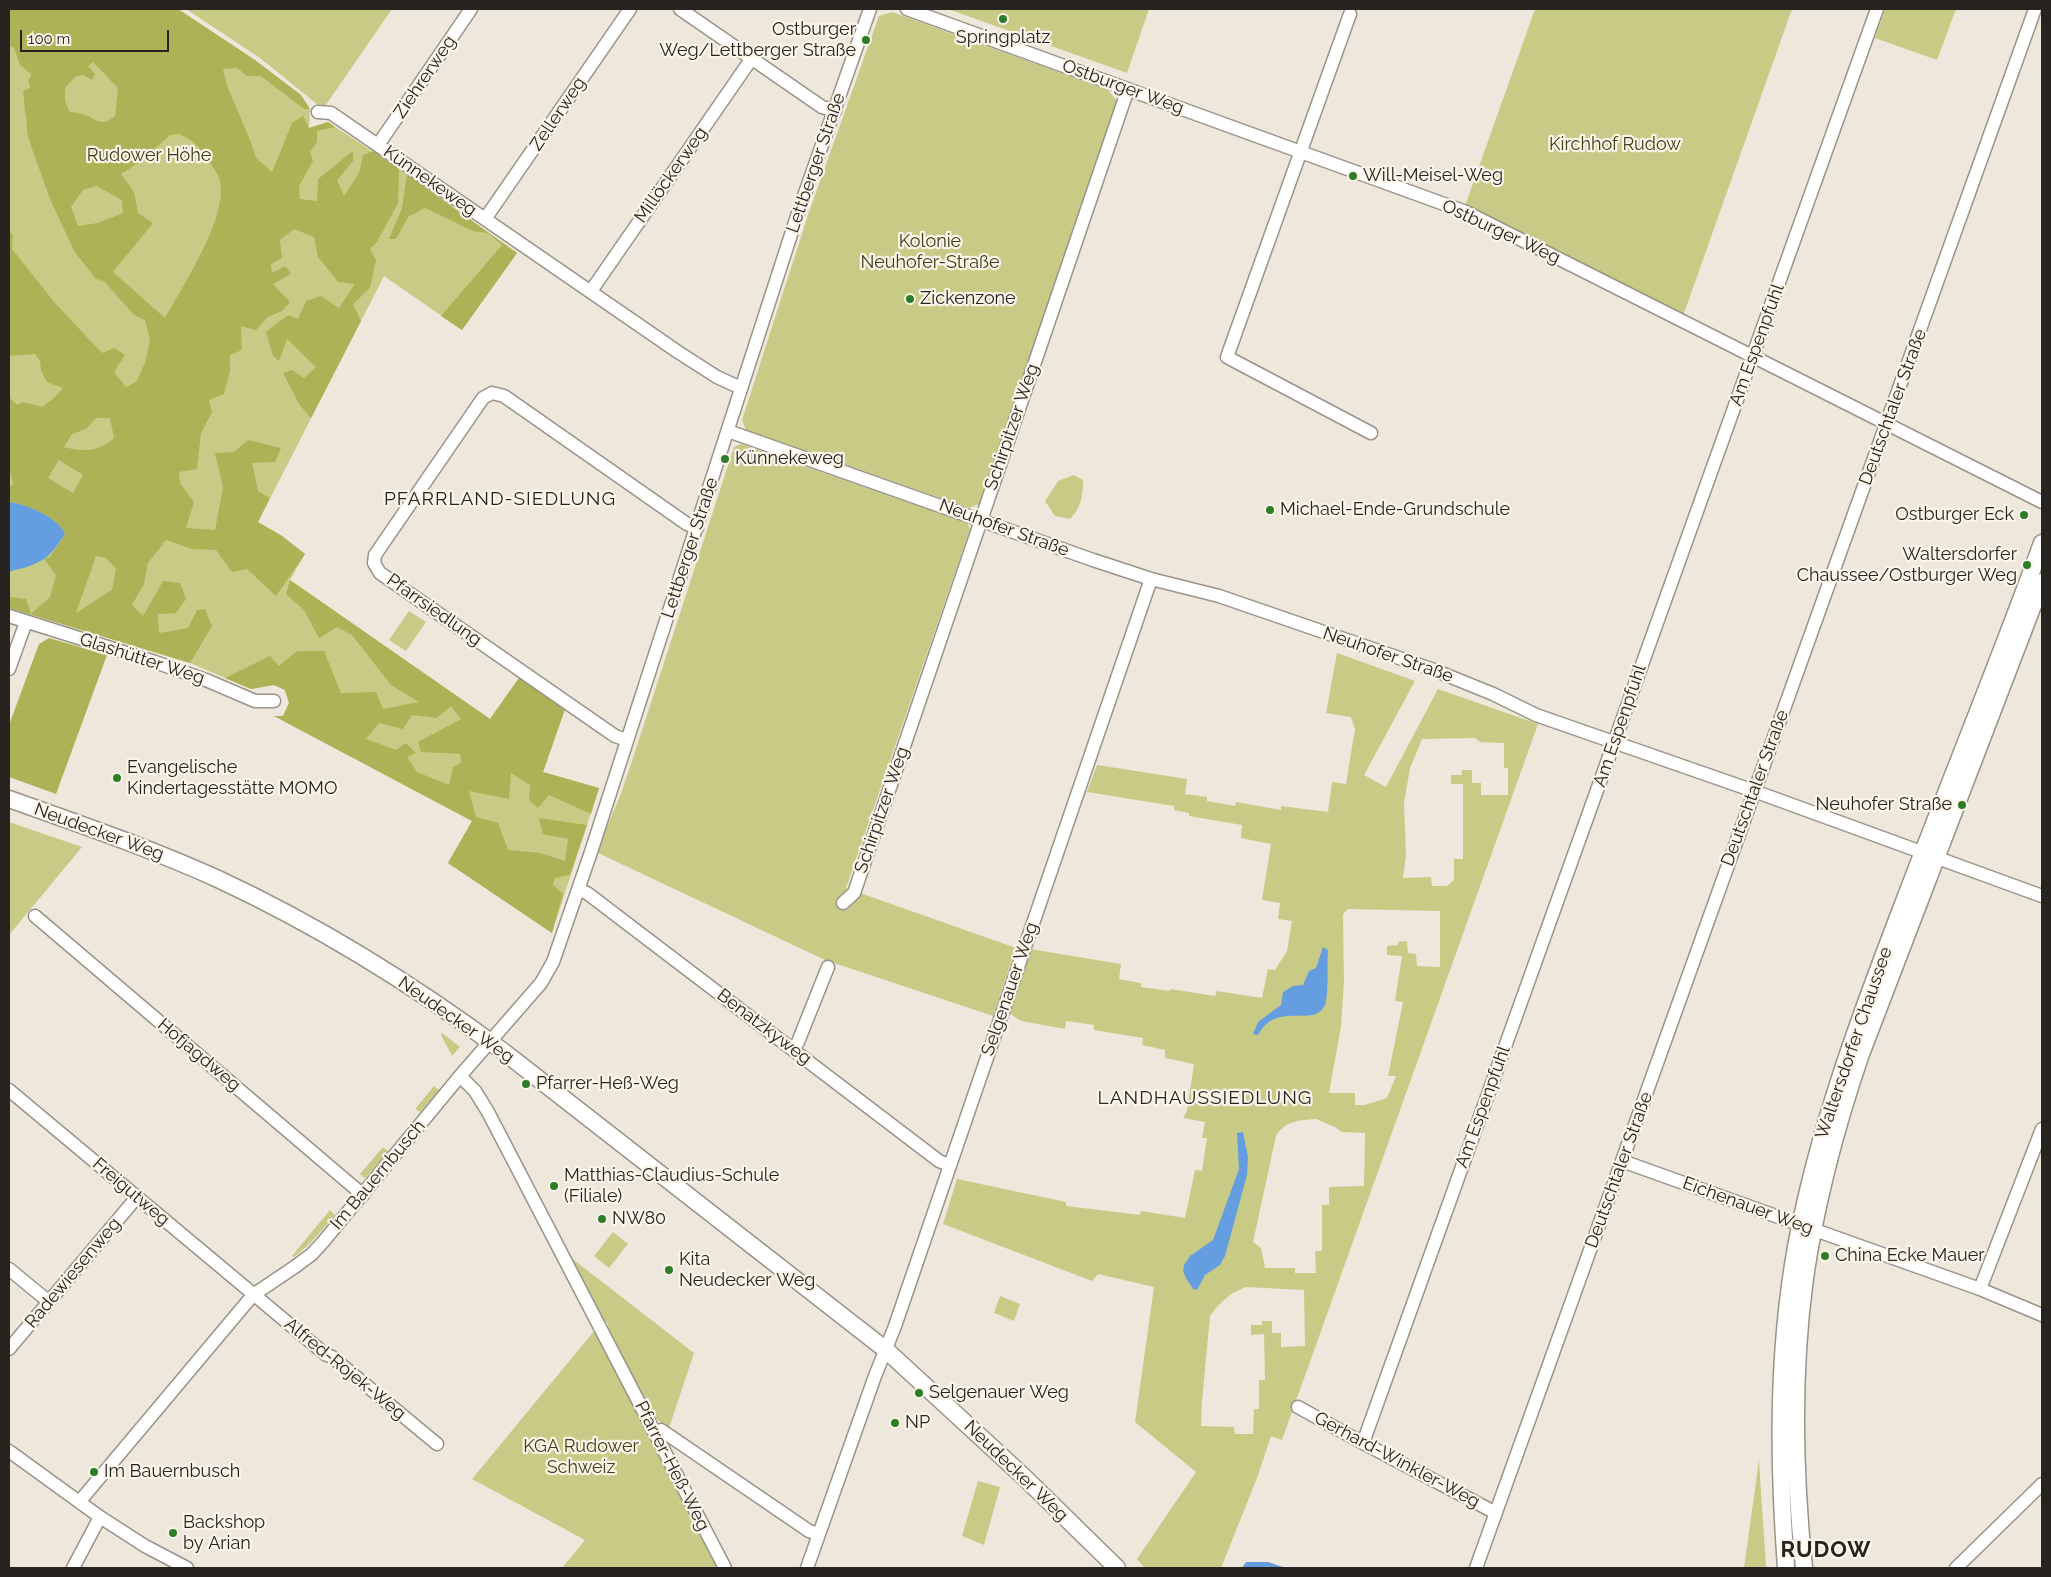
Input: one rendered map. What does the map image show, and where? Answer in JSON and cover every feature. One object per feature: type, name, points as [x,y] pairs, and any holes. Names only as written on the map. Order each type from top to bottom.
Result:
[{"type":"main road","name":"Waltersdorfer Chaussee","points":[[1929,855],[2042,543]]},
{"type":"main road","name":"Waltersdorfer Chaussee","points":[[1786,1568],[1780,1490],[1779,1427],[1785,1328],[1807,1227],[1822,1133],[1840,1075],[2042,582]]},
{"type":"main road","name":"Neudecker Weg","points":[[9,799],[150,850],[218,879],[284,912],[342,944],[390,974],[490,1042],[886,1350],[1024,1477],[1117,1568]]},
{"type":"main road","name":"Waltersdorfer Chaussee","points":[[1804,1568],[1798,1510],[1796,1427],[1807,1227]]},
{"type":"main road","points":[[1779,1427],[1796,1427]]},
{"type":"street","name":"Ziehrerweg","points":[[378,145],[471,9]]},
{"type":"street","name":"Zellerweg","points":[[486,219],[630,9]]},
{"type":"street","points":[[680,9],[696,14],[752,58],[822,107],[835,111]]},
{"type":"street","name":"Lettberger Straße","points":[[490,1042],[547,974],[558,952],[798,214],[870,9]]},
{"type":"street","name":"Ostburger Weg","points":[[907,9],[1466,212],[2042,502]]},
{"type":"street","name":"Am Espenpfuhl","points":[[1363,1443],[1877,9]]},
{"type":"street","name":"Deutschtaler Straße","points":[[1476,1568],[2035,9]]},
{"type":"street","points":[[1350,14],[1227,357],[1371,433]]},
{"type":"street","name":"Millöckerweg","points":[[591,292],[752,58]]},
{"type":"street","name":"Schirpitzer Weg","points":[[843,904],[854,893],[1128,89]]},
{"type":"street","name":"Künnekeweg","points":[[318,112],[331,113],[717,378],[741,388]]},
{"type":"street","name":"Pfarrsiedlung","points":[[626,740],[615,736],[380,573],[374,563],[375,555],[483,398],[492,393],[504,396],[686,524],[697,528]]},
{"type":"street","name":"Neuhofer Straße","points":[[728,431],[1151,579],[1219,596],[1434,670],[1493,694],[1536,715],[2042,896]]},
{"type":"street","name":"Selgenauer Weg","points":[[807,1568],[886,1350],[1151,579]]},
{"type":"street","name":"Glashütter Weg","points":[[9,616],[169,667],[206,680],[255,701],[274,701]]},
{"type":"street","points":[[9,669],[26,622]]},
{"type":"street","name":"Benatzkyweg","points":[[579,890],[587,892],[939,1161],[949,1165]]},
{"type":"street","name":"Hofjagdweg","points":[[35,916],[363,1195]]},
{"type":"street","points":[[793,1049],[801,1035],[828,967]]},
{"type":"street","name":"Im Bauernbusch","points":[[80,1501],[253,1295],[312,1254],[490,1042]]},
{"type":"street","name":"Pfarrer-Heß-Weg","points":[[460,1076],[475,1091],[488,1112],[725,1568]]},
{"type":"street","name":"Freigutweg","points":[[9,1090],[253,1295]]},
{"type":"street","points":[[1980,1289],[2042,1129]]},
{"type":"street","name":"Eichenauer Weg","points":[[1622,1161],[1980,1289],[2042,1315]]},
{"type":"street","name":"Radewiesenweg","points":[[9,1349],[137,1197]]},
{"type":"street","points":[[9,1269],[48,1301]]},
{"type":"street","name":"Alfred-Rojek-Weg","points":[[253,1295],[325,1354],[332,1357],[437,1444]]},
{"type":"street","name":"Gerhard-Winkler-Weg","points":[[1298,1407],[1496,1512]]},
{"type":"street","points":[[655,1433],[661,1430],[809,1531],[819,1534]]},
{"type":"street","points":[[9,1451],[100,1517],[145,1546],[187,1568]]},
{"type":"street","points":[[1956,1568],[2042,1484]]},
{"type":"street","points":[[73,1568],[100,1517]]},
{"type":"green space","points":[[9,9],[178,9],[255,60],[301,95],[310,109],[309,128],[328,122],[399,169],[517,253],[462,330],[384,276],[258,522],[282,536],[305,554],[290,580],[490,719],[519,678],[565,709],[543,772],[599,788],[552,933],[448,863],[472,821],[274,716],[283,716],[289,703],[285,690],[274,685],[251,689],[190,663],[9,608]]},
{"type":"green space","name":"Rudower Höhe","points":[[9,9],[178,9],[255,60],[301,95],[310,109],[304,109],[261,76],[247,76],[237,68],[223,69],[228,88],[256,158],[272,172],[292,123],[303,116],[309,128],[328,122],[335,127],[317,131],[317,142],[310,152],[313,161],[299,186],[300,199],[317,201],[318,179],[353,151],[353,161],[337,180],[344,196],[359,173],[363,155],[373,151],[399,169],[398,203],[377,242],[370,249],[376,260],[370,288],[353,304],[361,321],[311,418],[299,404],[283,373],[292,370],[304,378],[316,367],[287,339],[279,361],[273,356],[266,332],[288,315],[298,319],[306,301],[321,296],[339,308],[355,284],[338,282],[318,257],[314,237],[294,229],[280,240],[282,258],[271,264],[272,273],[285,266],[291,274],[273,284],[290,302],[282,311],[268,317],[256,330],[241,326],[242,350],[230,355],[230,371],[224,394],[209,400],[212,412],[201,433],[197,469],[179,472],[180,483],[194,502],[186,528],[215,530],[223,487],[215,453],[234,452],[248,440],[281,448],[275,462],[252,463],[258,491],[270,498],[258,522],[282,536],[305,554],[276,596],[247,569],[232,572],[216,550],[192,549],[166,540],[148,563],[144,584],[132,605],[143,616],[163,581],[180,583],[186,599],[176,613],[158,614],[159,633],[188,628],[197,610],[205,609],[212,626],[190,663],[9,608],[9,597],[26,599],[31,614],[50,597],[56,575],[44,559],[50,557],[65,534],[56,522],[41,512],[24,505],[9,502],[9,489],[13,483],[9,467],[9,397],[17,405],[23,402],[42,407],[63,388],[47,382],[41,371],[40,361],[35,354],[9,356],[9,231],[13,235],[12,249],[55,303],[102,353],[114,348],[125,355],[114,372],[126,387],[136,382],[145,363],[150,340],[145,320],[134,315],[104,281],[96,279],[74,251],[50,199],[28,137],[23,91],[30,88],[28,79],[31,74],[20,65],[14,48],[9,46]],"holes":[[[93,62],[118,88],[115,116],[105,122],[98,121],[87,115],[70,112],[65,101],[65,88],[75,77],[83,75],[92,80],[95,74],[88,66]],[[179,134],[192,141],[198,147],[219,178],[221,193],[212,230],[193,270],[165,318],[113,272],[153,223],[138,213],[134,192],[121,174],[140,162],[170,135]],[[96,186],[122,200],[123,213],[98,223],[78,226],[71,207],[83,190]],[[96,418],[110,418],[114,438],[103,446],[90,450],[64,447],[72,434],[86,429]],[[59,460],[83,475],[73,493],[48,478]],[[96,556],[106,558],[116,569],[112,590],[76,613]]]},
{"type":"green space","points":[[186,9],[392,9],[323,109],[260,58]]},
{"type":"green space","points":[[948,9],[1149,9],[1127,73]]},
{"type":"green space","name":"Kirchhof Rudow","points":[[1535,9],[1792,9],[1683,316],[1465,206]]},
{"type":"green space","points":[[1885,9],[1956,9],[1937,60],[1875,38]]},
{"type":"green space","name":"Kolonie Neuhofer-Straße","points":[[892,12],[1108,90],[1117,101],[979,504],[969,508],[746,430],[742,420],[809,212],[879,16]]},
{"type":"green space","points":[[407,174],[517,253],[462,330],[441,316],[502,245],[488,233],[473,231],[425,208],[408,217],[396,239],[389,239],[402,208]]},
{"type":"green space","points":[[741,444],[967,523],[970,529],[846,888],[1016,948],[993,1016],[825,960],[596,852],[620,796],[633,758],[734,447]]},
{"type":"green space","points":[[1074,475],[1083,480],[1079,506],[1070,519],[1055,516],[1045,501],[1058,481]]},
{"type":"green space","points":[[290,580],[490,719],[519,678],[565,709],[543,772],[599,788],[591,814],[549,795],[538,808],[529,800],[530,785],[511,773],[509,799],[469,791],[476,817],[498,823],[508,850],[540,853],[565,861],[568,839],[543,834],[539,818],[587,825],[570,875],[555,878],[553,885],[563,894],[552,933],[448,863],[472,821],[274,716],[283,716],[289,703],[285,690],[274,685],[251,689],[225,678],[270,656],[279,666],[297,651],[324,651],[341,693],[376,692],[383,709],[419,702],[391,685],[352,635],[337,627],[319,638],[304,610],[286,594]],"holes":[[[451,706],[461,719],[418,742],[421,752],[460,754],[461,763],[453,767],[449,785],[417,772],[407,757],[416,753],[406,743],[396,750],[366,739],[379,723],[403,729],[412,715],[437,718]]]},
{"type":"green space","points":[[409,611],[426,622],[406,651],[389,640]]},
{"type":"green space","points":[[49,638],[107,655],[56,794],[9,777],[9,725],[39,644]]},
{"type":"green space","points":[[1337,653],[1415,681],[1364,775],[1386,787],[1438,689],[1538,724],[1282,1440],[1271,1436],[1257,1478],[1221,1568],[1145,1568],[1137,1559],[1196,1472],[1135,1422],[1154,1287],[1098,1274],[1092,1281],[943,1224],[957,1179],[1066,1202],[1066,1206],[1140,1215],[1141,1211],[1185,1218],[1195,1170],[1202,1171],[1207,1138],[1202,1138],[1205,1122],[1183,1118],[1187,1111],[1194,1064],[1165,1058],[1165,1050],[1142,1045],[1143,1038],[1094,1030],[1094,1025],[1066,1021],[1065,1029],[1021,1021],[1009,1013],[1030,949],[1121,964],[1119,979],[1141,983],[1141,987],[1170,991],[1170,989],[1215,996],[1217,991],[1262,998],[1268,969],[1275,970],[1287,951],[1292,921],[1278,919],[1280,903],[1262,900],[1271,844],[1241,838],[1242,825],[1189,816],[1189,813],[1174,810],[1174,806],[1087,792],[1097,765],[1187,779],[1185,794],[1207,797],[1207,801],[1235,806],[1236,802],[1281,810],[1281,806],[1328,812],[1332,782],[1346,784],[1355,729],[1351,717],[1326,713]],"holes":[[[1475,738],[1480,742],[1504,743],[1504,768],[1508,768],[1508,795],[1481,795],[1481,783],[1472,783],[1472,770],[1462,770],[1462,775],[1451,775],[1451,784],[1463,784],[1463,859],[1454,859],[1454,880],[1447,886],[1432,886],[1431,877],[1403,878],[1406,856],[1404,803],[1410,768],[1422,739]],[[1348,909],[1440,911],[1440,967],[1417,966],[1416,954],[1408,953],[1407,941],[1398,942],[1398,945],[1387,946],[1387,955],[1402,956],[1395,1001],[1403,1002],[1388,1076],[1396,1076],[1387,1098],[1365,1105],[1355,1105],[1355,1093],[1329,1093],[1341,1026],[1344,982],[1343,914]],[[1316,1119],[1342,1132],[1365,1133],[1364,1186],[1329,1187],[1329,1205],[1322,1205],[1322,1251],[1315,1251],[1316,1273],[1295,1273],[1295,1268],[1265,1268],[1261,1248],[1253,1242],[1276,1136],[1288,1124]],[[1246,1287],[1304,1290],[1305,1346],[1281,1347],[1281,1333],[1272,1333],[1272,1321],[1262,1321],[1262,1325],[1251,1325],[1251,1335],[1264,1334],[1265,1380],[1259,1380],[1259,1409],[1254,1409],[1253,1434],[1235,1434],[1234,1427],[1201,1426],[1210,1316],[1226,1298]]]},
{"type":"green space","points":[[9,822],[82,847],[9,935]]},
{"type":"green space","points":[[442,1033],[460,1047],[452,1056],[441,1035]]},
{"type":"green space","points":[[434,1086],[439,1090],[420,1112],[415,1109]]},
{"type":"green space","points":[[383,1147],[389,1152],[365,1178],[360,1174]]},
{"type":"green space","points":[[330,1210],[335,1215],[316,1237],[294,1257],[292,1256]]},
{"type":"green space","points":[[613,1232],[628,1244],[609,1268],[594,1256]]},
{"type":"green space","points":[[570,1257],[694,1353],[669,1428],[652,1416],[607,1328],[609,1327],[607,1322],[605,1323]]},
{"type":"green space","points":[[1000,1296],[1020,1304],[1014,1321],[994,1313]]},
{"type":"green space","name":"KGA Rudower Schweiz","points":[[595,1330],[717,1568],[562,1568],[585,1540],[472,1479]]},
{"type":"green space","points":[[1759,1460],[1766,1568],[1744,1568]]},
{"type":"green space","points":[[978,1481],[1000,1487],[984,1545],[962,1536]]},
{"type":"water","points":[[9,502],[24,505],[41,512],[56,522],[65,534],[53,551],[45,558],[27,567],[9,572]]},
{"type":"water","points":[[1323,947],[1328,950],[1327,987],[1325,1005],[1320,1012],[1313,1015],[1285,1016],[1275,1019],[1266,1025],[1258,1035],[1253,1034],[1258,1022],[1281,1005],[1283,992],[1293,986],[1303,985],[1309,971],[1316,968]]},
{"type":"water","points":[[1243,1132],[1248,1157],[1247,1175],[1225,1256],[1220,1265],[1205,1275],[1197,1290],[1193,1289],[1183,1271],[1184,1265],[1190,1256],[1213,1240],[1239,1169],[1237,1133]]},
{"type":"water","points":[[1246,1562],[1268,1562],[1286,1568],[1242,1568]]},
{"type":"place","name":"Springplatz","points":[[1003,19]]},
{"type":"place","name":"Ostburger Weg/Lettberger Straße","points":[[866,40]]},
{"type":"place","name":"Will-Meisel-Weg","points":[[1353,176]]},
{"type":"place","name":"Zickenzone","points":[[910,299]]},
{"type":"place","name":"Künnekeweg","points":[[725,459]]},
{"type":"place","name":"Michael-Ende-Grundschule","points":[[1270,510]]},
{"type":"place","name":"Ostburger Eck","points":[[2024,515]]},
{"type":"place","name":"Waltersdorfer Chaussee/Ostburger Weg","points":[[2027,565]]},
{"type":"place","name":"Evangelische Kindertagesstätte MOMO","points":[[117,778]]},
{"type":"place","name":"Neuhofer Straße","points":[[1962,805]]},
{"type":"place","name":"Pfarrer-Heß-Weg","points":[[526,1084]]},
{"type":"place","name":"Matthias-Claudius-Schule (Filiale)","points":[[554,1186]]},
{"type":"place","name":"NW80","points":[[602,1219]]},
{"type":"place","name":"China Ecke Mauer","points":[[1825,1256]]},
{"type":"place","name":"Kita Neudecker Weg","points":[[669,1270]]},
{"type":"place","name":"Selgenauer Weg","points":[[919,1393]]},
{"type":"place","name":"NP","points":[[895,1423]]},
{"type":"place","name":"Im Bauernbusch","points":[[94,1472]]},
{"type":"place","name":"Backshop by Arian","points":[[173,1533]]},
{"type":"district","name":"PFARRLAND-SIEDLUNG","points":[[500,499]]},
{"type":"district","name":"LANDHAUSSIEDLUNG","points":[[1205,1098]]},
{"type":"district","name":"RUDOW","points":[[1826,1550]]}]
